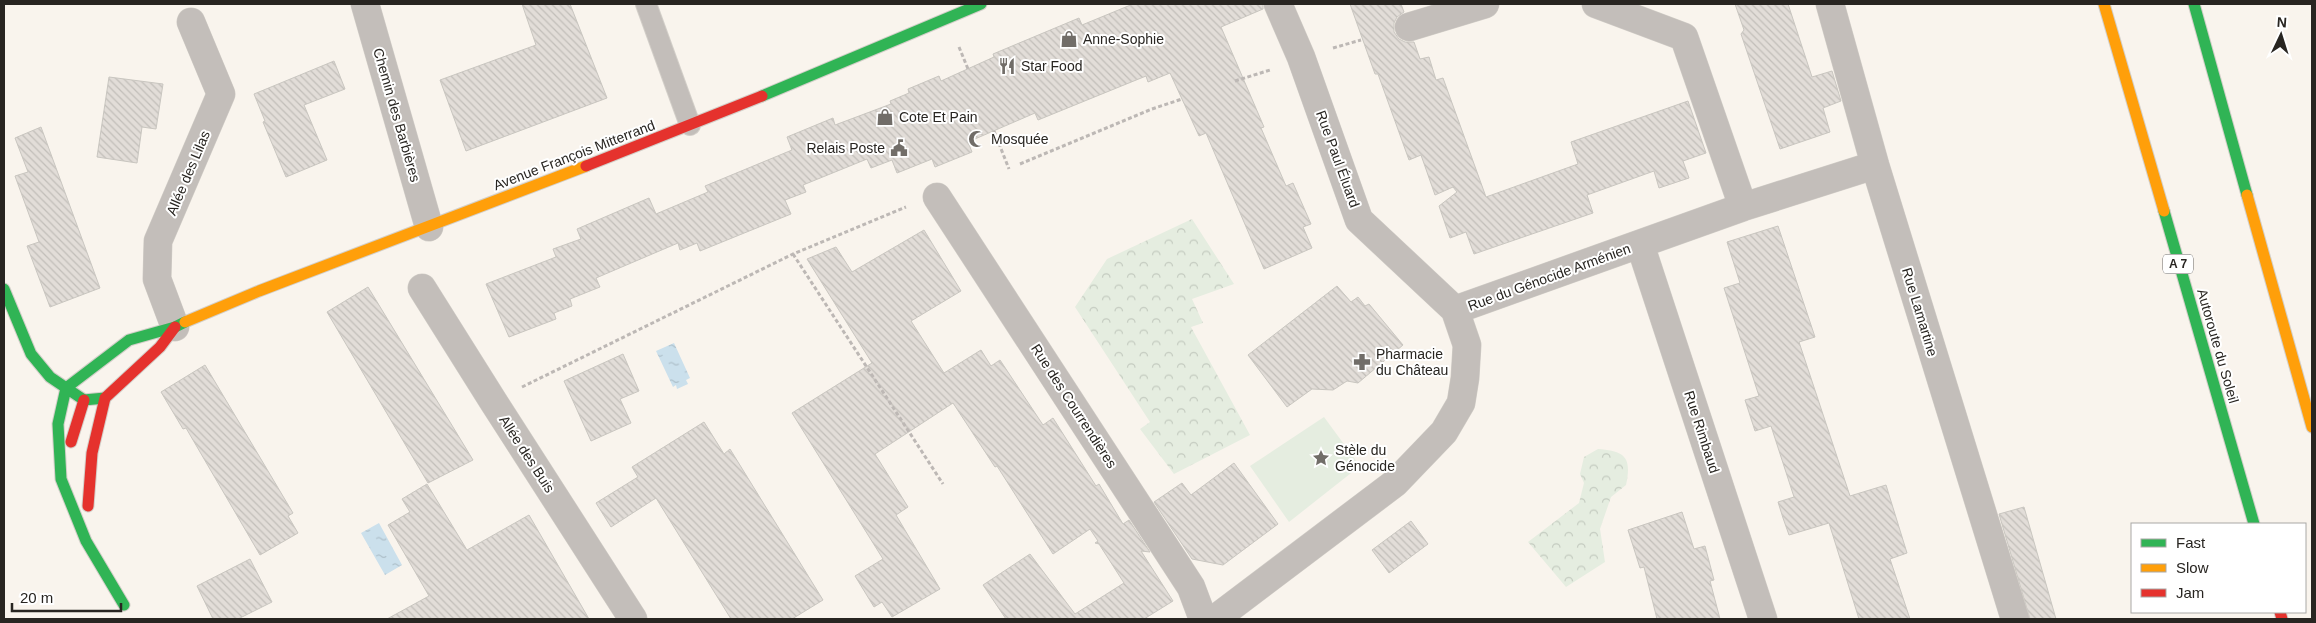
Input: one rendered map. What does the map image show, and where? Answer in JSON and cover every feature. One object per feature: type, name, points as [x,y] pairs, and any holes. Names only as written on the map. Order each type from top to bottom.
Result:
[{"type":"main road","name":"Avenue François Mitterrand","points":[[66,388],[129,340],[175,327],[198,315],[381,243],[429,227],[690,125],[980,4]]},
{"type":"main road","name":"Autoroute du Soleil","points":[[2104,4],[2254,523]]},
{"type":"main road","points":[[2194,4],[2312,427]]},
{"type":"main road","points":[[4,289],[31,354],[50,377],[84,400],[105,398],[92,453],[90,511],[77,486]]},
{"type":"main road","name":"Avenue François Mitterrand","points":[[105,398],[160,347],[175,327]]},
{"type":"main road","points":[[66,388],[58,424],[61,478],[86,541],[126,608],[101,542]]},
{"type":"main road","points":[[72,455],[71,440],[84,400]]},
{"type":"street","name":"Chemin des Barbières","points":[[365,4],[429,227]]},
{"type":"street","name":"Rue Paul Éluard","points":[[1278,4],[1301,57],[1359,220],[1455,310]]},
{"type":"street","points":[[1409,27],[1485,4]]},
{"type":"street","points":[[1596,4],[1684,37],[1743,207]]},
{"type":"street","name":"Rue Lamartine","points":[[1830,4],[1875,165],[2015,619]]},
{"type":"street","name":"Allée des Lilas","points":[[175,327],[157,278],[158,241],[221,94],[192,22]]},
{"type":"street","name":"Rue du Génocide Arménien","points":[[1215,619],[1396,483],[1444,432],[1461,404],[1465,378],[1467,345],[1455,310],[1743,207],[1875,165]]},
{"type":"street","name":"Rue des Courrendières","points":[[937,198],[1191,587],[1204,619]]},
{"type":"street","name":"Rue Rimbaud","points":[[1640,244],[1763,619]]},
{"type":"street","name":"Allée des Buis","points":[[422,288],[492,401],[633,619]]},
{"type":"lane","points":[[646,4],[690,125]]},
{"type":"path","points":[[1020,164],[1152,109],[1182,100]]},
{"type":"path","points":[[994,131],[1009,169]]},
{"type":"path","points":[[492,401],[793,254],[910,205],[937,198]]},
{"type":"path","points":[[793,254],[943,484]]},
{"type":"green space","points":[[1192,219],[1234,284],[1192,299],[1203,323],[1191,327],[1250,435],[1174,474],[1140,429],[1150,422],[1075,307],[1107,259]]},
{"type":"green space","points":[[1324,417],[1360,466],[1289,522],[1250,466]]},
{"type":"green space","points":[[1598,449],[1615,452],[1624,457],[1628,468],[1626,485],[1611,497],[1600,529],[1605,562],[1566,587],[1528,542],[1579,503],[1584,483],[1580,474],[1584,457]]},
{"type":"water","points":[[674,343],[690,378],[686,380],[688,384],[677,389],[676,385],[673,387],[656,351]]},
{"type":"water","points":[[379,523],[402,565],[385,575],[361,533]]},
{"type":"building","points":[[522,4],[570,4],[607,98],[466,151],[440,80],[536,45]]},
{"type":"building","points":[[1133,4],[1263,4],[1263,9],[1221,27],[1264,127],[1261,128],[1286,186],[1293,183],[1311,224],[1303,227],[1312,248],[1264,269],[1206,133],[1199,136],[1170,73],[1148,82],[1146,76],[1038,120],[1035,113],[968,142],[972,152],[935,167],[932,159],[897,173],[892,160],[871,168],[867,159],[803,185],[806,192],[785,200],[791,214],[700,251],[697,243],[680,250],[678,243],[596,278],[600,287],[570,299],[572,306],[554,313],[556,319],[509,337],[486,284],[556,257],[553,249],[581,239],[577,229],[649,198],[656,214],[708,192],[705,186],[792,150],[787,137],[833,118],[835,125],[891,104],[890,101],[909,93],[908,89],[939,76],[941,81],[994,57],[993,54],[1079,18],[1082,25]]},
{"type":"building","points":[[1350,4],[1401,4],[1404,12],[1397,17],[1394,23],[1394,32],[1399,39],[1405,42],[1414,42],[1420,59],[1429,57],[1436,80],[1443,78],[1486,197],[1578,164],[1571,142],[1688,101],[1706,153],[1683,161],[1689,178],[1659,188],[1654,171],[1587,195],[1593,213],[1474,254],[1466,232],[1450,238],[1439,206],[1457,192],[1453,187],[1435,195],[1421,155],[1409,160]]},
{"type":"building","points":[[1735,4],[1788,4],[1812,77],[1832,71],[1841,101],[1823,108],[1830,132],[1780,149],[1741,34],[1744,30]]},
{"type":"building","points":[[334,61],[345,89],[304,105],[327,160],[286,177],[263,122],[265,121],[254,94]]},
{"type":"building","points":[[109,77],[163,84],[156,129],[142,127],[137,163],[97,157]]},
{"type":"building","points":[[41,127],[100,288],[50,307],[27,246],[39,242],[15,176],[28,172],[15,138]]},
{"type":"building","points":[[1778,226],[1815,337],[1799,342],[1850,496],[1886,485],[1907,553],[1890,559],[1910,619],[1859,619],[1829,523],[1789,535],[1783,518],[1778,502],[1794,497],[1771,426],[1755,431],[1745,400],[1759,396],[1724,288],[1740,283],[1727,242]]},
{"type":"building","points":[[924,230],[961,291],[911,321],[944,373],[981,350],[991,366],[1000,360],[1043,425],[1053,418],[1096,486],[1099,484],[1123,524],[1129,520],[1150,552],[1141,551],[1173,601],[1144,619],[1006,619],[983,585],[1030,554],[1075,614],[1124,583],[1099,544],[1095,543],[1098,541],[1090,529],[1053,554],[997,466],[995,467],[953,403],[875,454],[908,507],[896,515],[940,589],[892,617],[882,602],[874,607],[855,576],[883,559],[792,413],[872,363],[807,259],[836,247],[852,272]]},
{"type":"building","points":[[1337,286],[1351,302],[1358,297],[1365,306],[1369,304],[1403,345],[1358,383],[1347,381],[1333,390],[1312,389],[1287,407],[1248,355]]},
{"type":"building","points":[[368,287],[473,460],[428,483],[327,312]]},
{"type":"building","points":[[623,354],[639,391],[620,399],[631,423],[591,441],[564,381]]},
{"type":"building","points":[[205,365],[293,513],[288,516],[298,533],[260,555],[186,428],[183,429],[161,392]]},
{"type":"building","points":[[704,422],[724,454],[730,449],[823,600],[792,619],[731,619],[656,498],[611,527],[596,503],[638,477],[632,467]]},
{"type":"building","points":[[1234,463],[1278,524],[1223,565],[1192,559],[1154,502],[1182,483],[1191,495]]},
{"type":"building","points":[[427,484],[467,550],[529,515],[589,619],[387,619],[429,596],[388,525],[410,512],[402,499]]},
{"type":"building","points":[[2024,507],[2056,619],[2030,619],[1999,514]]},
{"type":"building","points":[[1682,512],[1694,549],[1705,546],[1714,580],[1710,581],[1720,619],[1657,619],[1644,567],[1640,568],[1628,530]]},
{"type":"building","points":[[1411,521],[1428,544],[1389,573],[1372,550]]},
{"type":"building","points":[[250,559],[272,602],[238,619],[213,619],[197,586]]},
{"type":"traffic: fast","points":[[762,96],[981,4]]},
{"type":"traffic: fast","points":[[2194,4],[2247,195]]},
{"type":"traffic: fast","points":[[2164,211],[2254,523]]},
{"type":"traffic: fast","points":[[4,289],[31,354],[50,377],[84,400],[105,398]]},
{"type":"traffic: fast","points":[[124,605],[86,541],[61,479],[58,424],[66,388],[129,340],[175,327],[185,322]]},
{"type":"traffic: slow","points":[[2104,4],[2164,211]]},
{"type":"traffic: slow","points":[[185,322],[259,291],[586,166]]},
{"type":"traffic: slow","points":[[2247,195],[2312,427]]},
{"type":"traffic: jam","points":[[586,166],[762,96]]},
{"type":"traffic: jam","points":[[105,398],[160,347],[175,327]]},
{"type":"traffic: jam","points":[[88,506],[92,453],[105,398]]},
{"type":"traffic: jam","points":[[71,442],[84,400]]},
{"type":"traffic: jam","points":[[2280,613],[2282,619]]},
{"type":"place","name":"Anne-Sophie","points":[[1069,39]]},
{"type":"place","name":"Star Food","points":[[1007,66]]},
{"type":"place","name":"Cote Et Pain","points":[[885,117]]},
{"type":"place","name":"Mosquée","points":[[977,139]]},
{"type":"place","name":"Relais Poste","points":[[899,148]]},
{"type":"place","name":"Pharmacie du Château","points":[[1362,362]]},
{"type":"place","name":"Stèle du Génocide","points":[[1321,458]]}]
